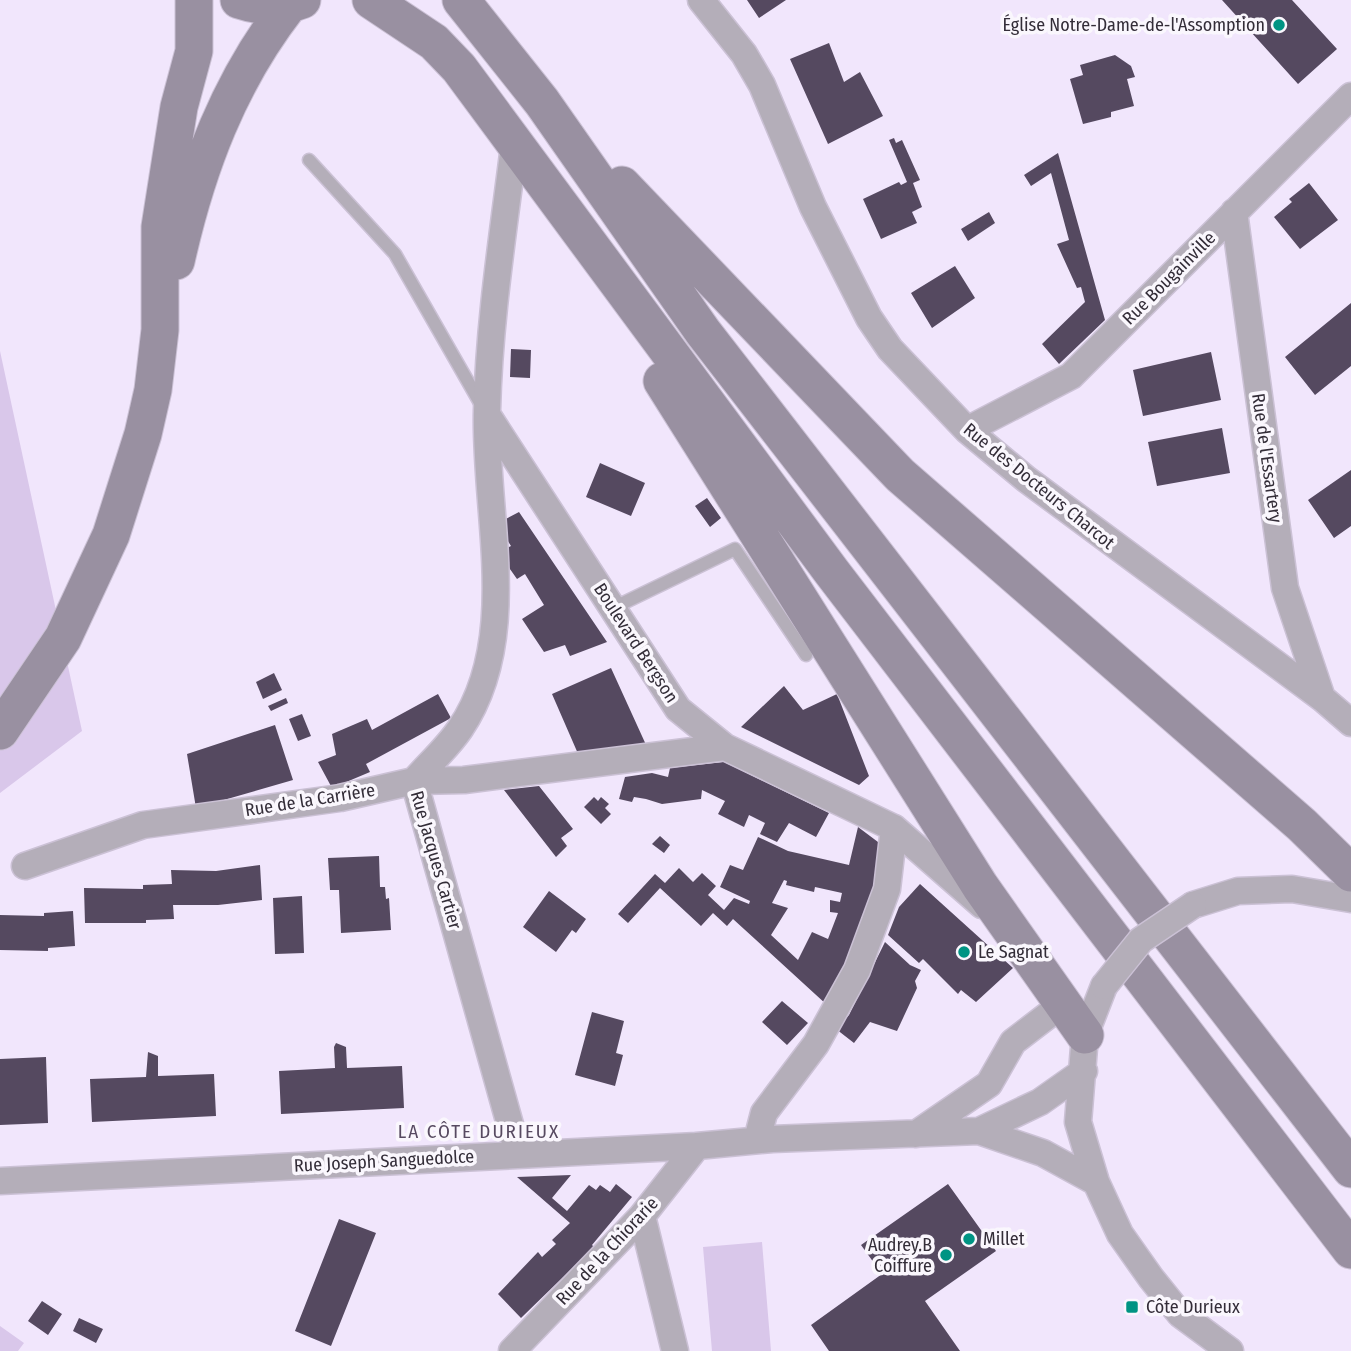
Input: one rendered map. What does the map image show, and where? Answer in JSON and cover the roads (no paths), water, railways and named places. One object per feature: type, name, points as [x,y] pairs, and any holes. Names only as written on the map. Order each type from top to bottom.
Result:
[{"type":"main road","points":[[160,330],[160,227],[179,107],[194,51],[194,0]]},
{"type":"main road","points":[[239,0],[252,5],[295,3]]},
{"type":"main road","points":[[371,0],[434,41],[459,68],[513,146],[831,571],[1351,1250]]},
{"type":"main road","points":[[461,0],[542,102],[703,332],[1351,1169]]},
{"type":"main road","points":[[0,731],[63,638],[111,536],[143,435],[153,390],[160,330],[181,240],[209,141],[259,44],[295,3]]},
{"type":"main road","points":[[542,102],[900,475],[1312,834],[1351,873]]},
{"type":"main road","points":[[513,146],[980,886],[1085,1035]]},
{"type":"street","name":"Rue des Docteurs Charcot","points":[[701,0],[744,54],[762,85],[813,207],[869,318],[890,349],[967,430],[1101,536],[1322,698],[1351,723]]},
{"type":"street","name":"Rue Bougainville","points":[[967,430],[1071,376],[1351,96]]},
{"type":"street","name":"Rue Jacques Cartier","points":[[513,146],[489,346],[486,414],[495,614],[485,674],[460,730],[414,781],[518,1153]]},
{"type":"street","name":"Rue de l'Essartery","points":[[1234,212],[1285,588],[1322,698]]},
{"type":"street","name":"Boulevard Bergson","points":[[486,414],[678,709],[725,747],[894,828],[1013,932]]},
{"type":"street","name":"Rue de la Carrière","points":[[25,866],[143,825],[340,798],[414,781],[464,780],[725,747]]},
{"type":"street","points":[[757,1140],[764,1113],[816,1044],[857,970],[887,889],[894,828]]},
{"type":"street","points":[[1220,1348],[1180,1314],[1151,1278],[1121,1234],[1096,1182],[1078,1122],[1085,1035],[1104,986],[1141,940],[1193,905],[1238,891],[1292,890],[1351,899]]},
{"type":"street","points":[[915,1135],[989,1084],[1013,1042],[1063,1003]]},
{"type":"street","points":[[979,1131],[1040,1102],[1084,1071]]},
{"type":"street","points":[[979,1131],[1043,1153],[1096,1182]]},
{"type":"street","name":"Rue Joseph Sanguedolce","points":[[0,1181],[697,1146],[757,1140],[979,1131]]},
{"type":"street","name":"Rue de la Chiorarie","points":[[512,1351],[642,1216],[697,1146]]},
{"type":"street","points":[[642,1216],[675,1351]]},
{"type":"lane","points":[[309,160],[395,254],[486,414]]},
{"type":"lane","points":[[613,608],[736,548],[806,656]]},
{"type":"place","name":"Église Notre-Dame-de-l'Assomption","points":[[1279,25]]},
{"type":"place","name":"Le Sagnat","points":[[964,952]]},
{"type":"place","name":"Millet","points":[[969,1239]]},
{"type":"place","name":"Audrey.B Coiffure","points":[[946,1255]]},
{"type":"place","name":"Côte Durieux","points":[[1132,1307]]},
{"type":"district","name":"LA CÔTE DURIEUX","points":[[479,1131]]}]
